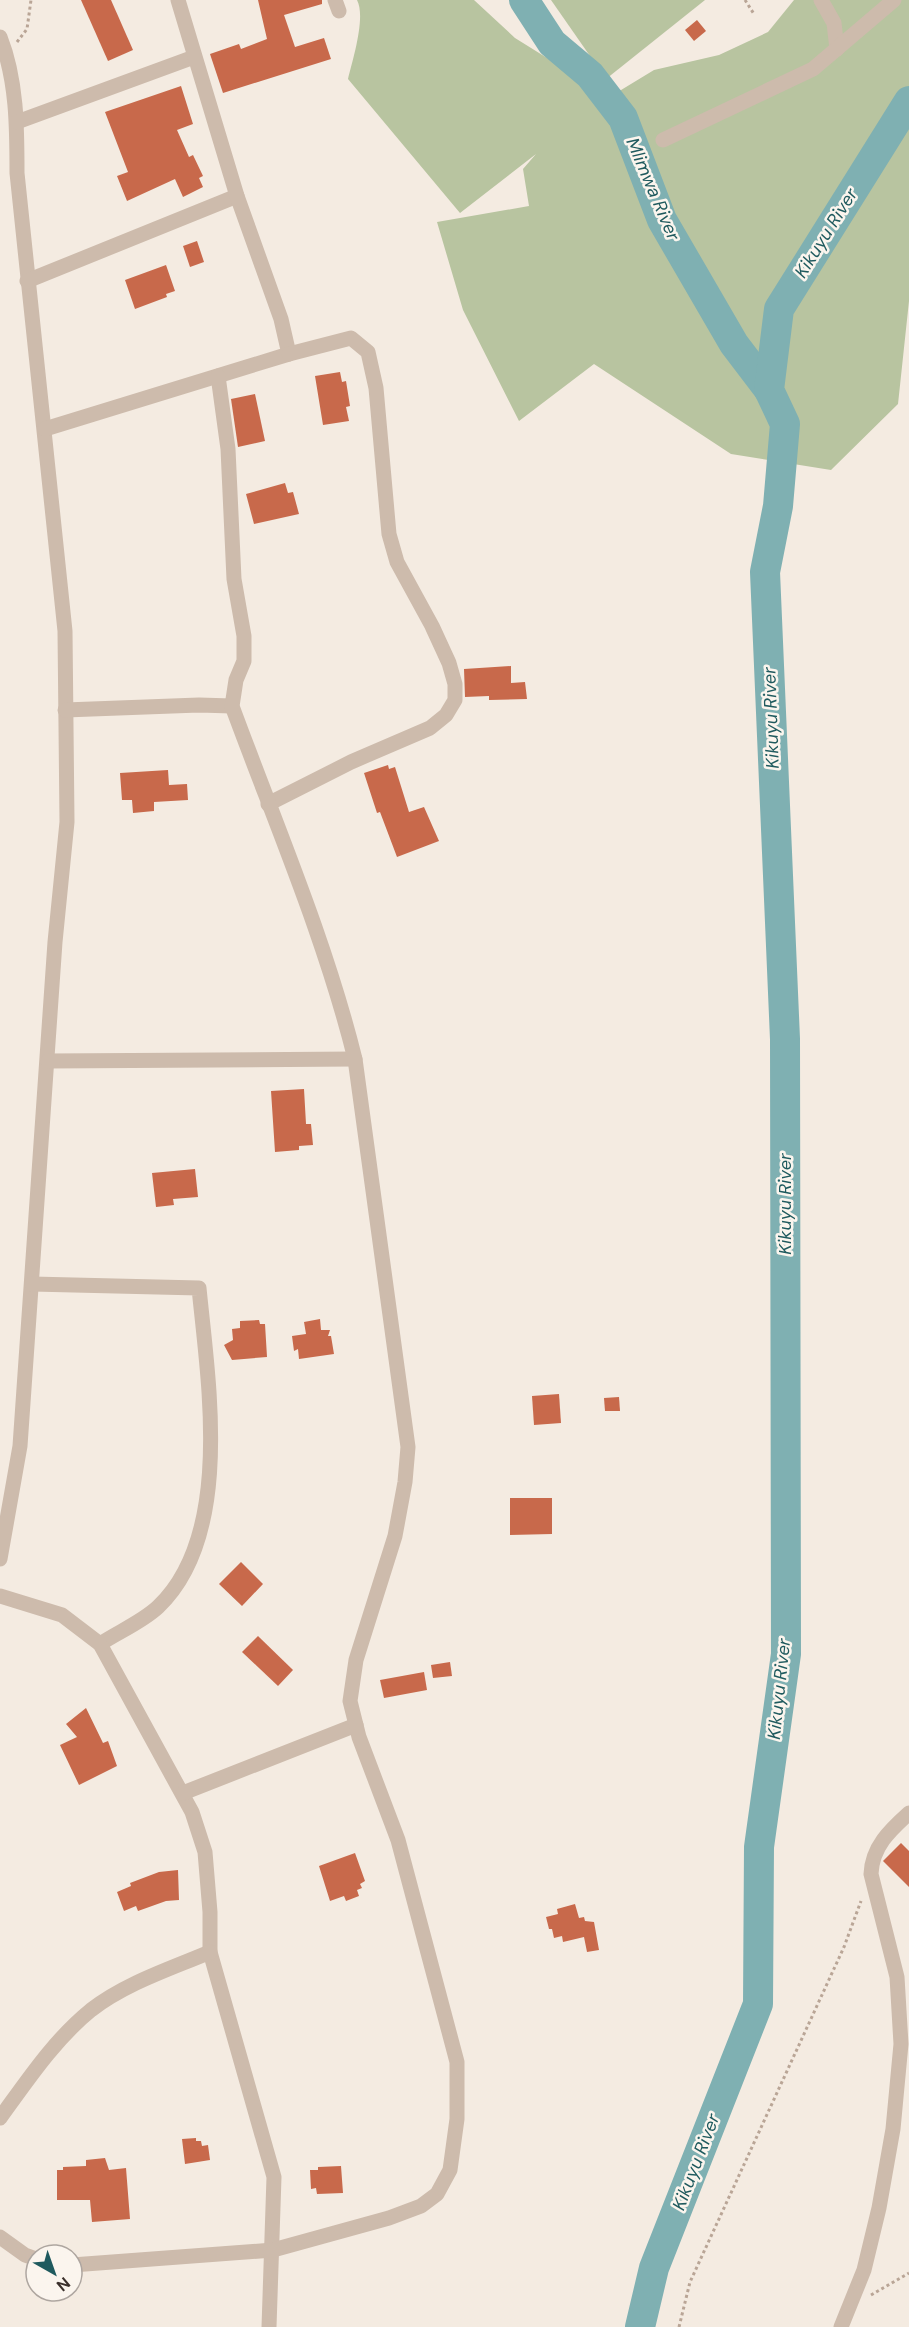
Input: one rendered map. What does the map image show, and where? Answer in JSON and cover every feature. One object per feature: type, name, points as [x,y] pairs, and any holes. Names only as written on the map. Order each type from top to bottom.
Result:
[{"type":"street","points":[[178,0],[237,196],[280,319],[289,354]]},
{"type":"street","points":[[821,0],[834,22],[837,49]]},
{"type":"street","points":[[663,140],[813,69],[894,0]]},
{"type":"street","points":[[0,37],[7,55],[16,122],[17,173],[27,281],[45,429],[65,631],[67,822],[55,942],[20,1446],[0,1559]]},
{"type":"street","points":[[16,122],[194,57]]},
{"type":"street","points":[[27,281],[237,196]]},
{"type":"street","points":[[45,429],[289,354],[351,338],[368,352],[380,413],[389,534],[405,581],[432,626],[449,663],[455,684],[455,700],[446,715],[430,728],[351,762],[268,804]]},
{"type":"street","points":[[84,2264],[273,2250],[388,2218],[421,2206],[437,2194],[450,2170],[457,2119],[457,2062],[398,1840],[356,1725],[350,1701],[356,1660],[395,1536],[405,1482],[408,1447],[355,1059],[341,1006],[312,917],[232,706],[236,680],[244,661],[244,636],[234,579],[228,449],[218,376]]},
{"type":"street","points":[[65,710],[232,706]]},
{"type":"street","points":[[48,1061],[355,1059]]},
{"type":"street","points":[[32,1284],[199,1288],[209,1390],[210,1467],[201,1529],[180,1581],[157,1608],[100,1644]]},
{"type":"street","points":[[0,1596],[62,1615],[100,1644],[183,1793],[205,1852],[210,1912],[210,1952],[274,2176],[269,2327]]},
{"type":"street","points":[[183,1793],[356,1725]]},
{"type":"street","points":[[842,2327],[864,2270],[879,2208],[893,2129],[901,2044],[897,1977],[872,1874],[872,1862],[884,1837],[909,1813]]},
{"type":"street","points":[[0,2118],[44,2058],[91,2010],[129,1987],[210,1952]]},
{"type":"street","points":[[0,2237],[24,2253]]},
{"type":"path","points":[[7,55],[27,29],[31,0]]},
{"type":"path","points":[[745,0],[754,14]]},
{"type":"path","points":[[679,2327],[690,2282],[844,1947],[872,1874]]},
{"type":"path","points":[[851,2307],[909,2272]]},
{"type":"green space","points":[[357,0],[474,0],[515,38],[568,71],[598,104],[654,70],[719,55],[768,32],[794,0],[909,0],[909,301],[898,404],[831,470],[731,454],[594,364],[519,421],[463,310],[437,222],[529,206],[523,169],[536,154],[460,213],[348,79],[359,27]]},
{"type":"green space","points":[[551,0],[705,0],[606,79]]},
{"type":"building","points":[[81,0],[111,0],[133,50],[108,61]]},
{"type":"building","points":[[258,0],[322,0],[322,4],[284,15],[295,47],[324,38],[331,59],[223,93],[210,54],[239,44],[241,49],[267,39]]},
{"type":"building","points":[[697,20],[706,31],[694,41],[685,30]]},
{"type":"building","points":[[181,86],[193,124],[177,130],[189,157],[193,155],[203,176],[199,178],[203,187],[183,197],[175,179],[127,201],[117,176],[128,172],[105,112]]},
{"type":"building","points":[[197,241],[204,262],[190,267],[183,246]]},
{"type":"building","points":[[166,265],[175,291],[166,294],[167,297],[135,309],[125,280]]},
{"type":"building","points":[[340,372],[342,382],[346,381],[350,406],[346,407],[349,421],[323,425],[315,376]]},
{"type":"building","points":[[255,394],[265,441],[238,447],[231,399]]},
{"type":"building","points":[[285,483],[288,493],[293,492],[299,514],[254,524],[246,494]]},
{"type":"building","points":[[511,666],[511,683],[525,682],[527,699],[489,700],[489,696],[465,697],[464,669]]},
{"type":"building","points":[[388,765],[389,769],[395,767],[409,812],[424,807],[439,841],[397,857],[380,812],[377,813],[364,773]]},
{"type":"building","points":[[168,770],[169,785],[187,784],[188,800],[154,802],[154,811],[133,813],[132,800],[122,800],[120,773]]},
{"type":"building","points":[[304,1089],[306,1124],[311,1124],[313,1145],[299,1146],[299,1150],[275,1152],[271,1091]]},
{"type":"building","points":[[195,1169],[198,1197],[173,1199],[174,1205],[156,1207],[152,1173]]},
{"type":"building","points":[[320,1319],[321,1330],[330,1330],[328,1336],[331,1336],[334,1354],[299,1359],[298,1349],[294,1351],[292,1336],[306,1334],[304,1322]]},
{"type":"building","points":[[259,1320],[260,1324],[265,1324],[267,1357],[232,1360],[224,1345],[233,1340],[232,1329],[240,1328],[240,1321]]},
{"type":"building","points":[[559,1394],[561,1423],[534,1425],[532,1396]]},
{"type":"building","points":[[619,1397],[620,1411],[605,1411],[604,1398]]},
{"type":"building","points":[[510,1498],[552,1498],[552,1534],[510,1535]]},
{"type":"building","points":[[241,1562],[263,1584],[242,1606],[219,1584]]},
{"type":"building","points":[[258,1636],[293,1670],[278,1686],[242,1652]]},
{"type":"building","points":[[450,1662],[452,1676],[433,1678],[431,1665]]},
{"type":"building","points":[[424,1672],[427,1690],[384,1698],[380,1680]]},
{"type":"building","points":[[86,1708],[103,1743],[108,1741],[117,1766],[79,1785],[60,1745],[77,1737],[66,1724]]},
{"type":"building","points":[[901,1843],[909,1851],[909,1887],[883,1861]]},
{"type":"building","points":[[355,1853],[365,1881],[360,1884],[362,1888],[357,1890],[359,1896],[346,1901],[344,1896],[330,1901],[319,1866]]},
{"type":"building","points":[[178,1870],[179,1900],[166,1901],[138,1911],[136,1906],[124,1911],[117,1892],[131,1886],[130,1883],[159,1872]]},
{"type":"building","points":[[575,1904],[579,1918],[584,1917],[585,1921],[594,1922],[599,1950],[587,1952],[584,1937],[563,1942],[562,1936],[554,1938],[552,1929],[549,1929],[546,1917],[558,1914],[557,1909]]},
{"type":"building","points":[[196,2138],[196,2141],[201,2141],[202,2146],[208,2145],[210,2160],[185,2164],[182,2139]]},
{"type":"building","points":[[105,2158],[109,2170],[126,2168],[130,2219],[92,2222],[90,2200],[57,2200],[57,2170],[63,2170],[63,2167],[86,2166],[86,2160]]},
{"type":"building","points":[[341,2166],[343,2193],[317,2194],[316,2188],[311,2189],[310,2170],[318,2170],[318,2167]]},
{"type":"waterway","name":"Mlimwa River","points":[[524,0],[552,43],[590,75],[623,118],[662,220],[734,344],[769,390]]},
{"type":"waterway","name":"Kikuyu River","points":[[640,2327],[654,2268],[758,2004],[759,1847],[786,1654],[785,1039],[765,572],[778,506],[785,424],[769,390],[779,309],[909,101]]}]
